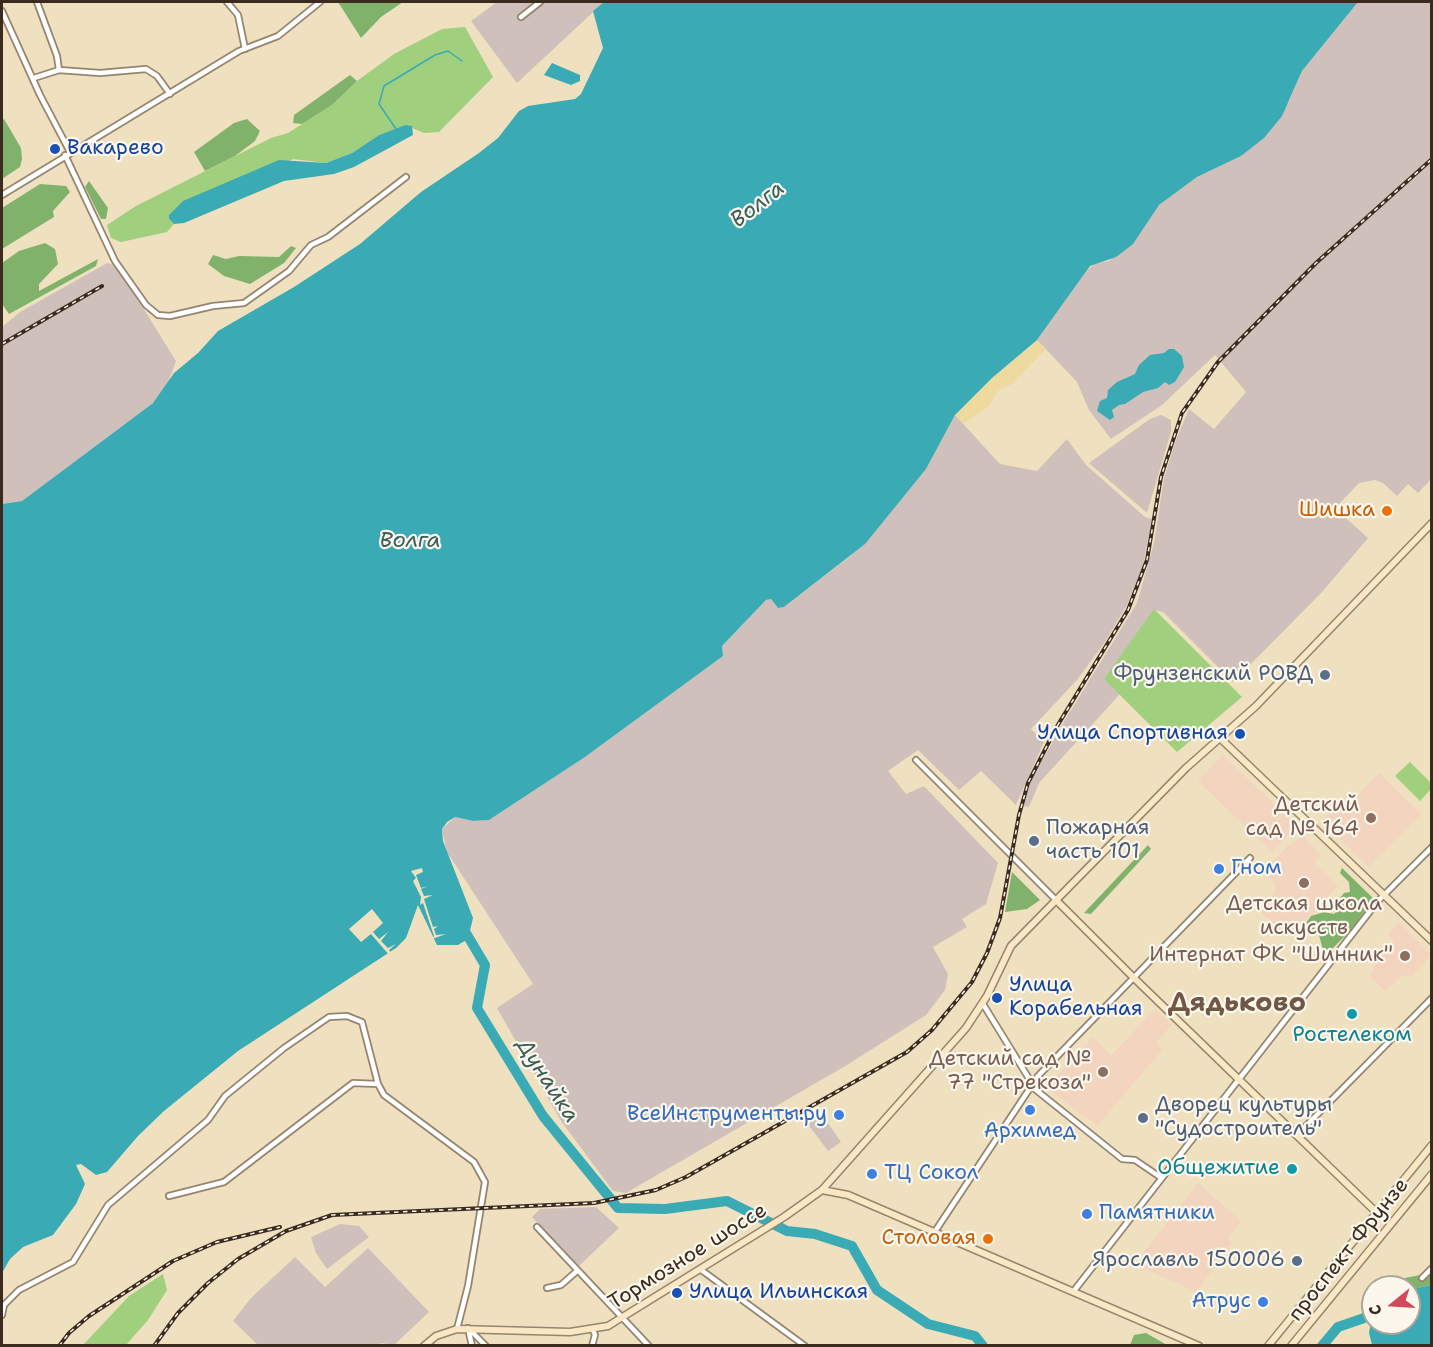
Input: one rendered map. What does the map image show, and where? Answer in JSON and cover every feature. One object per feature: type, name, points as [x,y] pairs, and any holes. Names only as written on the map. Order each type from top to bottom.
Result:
[{"type":"street","points":[[37,2],[59,70]]},
{"type":"street","points":[[227,2],[238,15],[245,49]]},
{"type":"street","points":[[2,195],[245,49],[278,36],[320,2]]},
{"type":"street","points":[[521,17],[540,2]]},
{"type":"street","points":[[2,11],[115,261],[146,305],[158,315],[170,316],[213,306],[244,303],[289,271],[311,245],[327,237],[406,177]]},
{"type":"street","points":[[34,78],[59,70],[100,73],[146,69],[157,76],[170,94]]},
{"type":"street","name":"Тормозное шоссе","points":[[423,1346],[436,1336],[457,1329],[563,1332],[593,1330],[623,1318],[767,1228],[822,1190],[948,1050],[983,1004],[1006,952],[1186,768],[1256,706],[1431,523]]},
{"type":"street","points":[[1220,738],[1431,941]]},
{"type":"street","points":[[916,760],[1135,980],[1376,1212]]},
{"type":"street","points":[[1073,1292],[1160,1177],[1383,896],[1431,847]]},
{"type":"street","points":[[934,1233],[1032,1085],[1250,858]]},
{"type":"street","points":[[1297,1135],[1431,998]]},
{"type":"street","points":[[983,1004],[1032,1085],[1122,1159],[1135,1160],[1160,1177]]},
{"type":"street","points":[[2,1315],[4,1305],[19,1290],[73,1262],[108,1205],[208,1120],[225,1096],[284,1048],[329,1017],[347,1016],[362,1022],[378,1084],[384,1095],[474,1162],[485,1182],[468,1286],[457,1329]]},
{"type":"street","points":[[169,1196],[224,1182],[353,1083],[378,1084]]},
{"type":"street","name":"проспект Фрунзе","points":[[1268,1346],[1431,1145]]},
{"type":"street","name":"проспект Фрунзе","points":[[1291,1346],[1431,1174]]},
{"type":"street","points":[[822,1190],[848,1195],[1199,1346]]},
{"type":"street","points":[[537,1227],[649,1346]]},
{"type":"street","points":[[1422,1278],[1431,1268]]},
{"type":"street","points":[[700,1269],[805,1346]]},
{"type":"street","points":[[547,1288],[561,1285],[577,1271]]},
{"type":"street","points":[[468,1328],[472,1346]]},
{"type":"street","points":[[468,1328],[486,1346]]},
{"type":"street","points":[[592,1346],[595,1335],[593,1330]]},
{"type":"shaded area","points":[[497,2],[604,2],[517,83],[471,21]]},
{"type":"shaded area","points":[[1358,2],[1431,2],[1431,479],[1418,493],[1408,484],[1397,496],[1383,483],[1375,480],[1359,483],[1335,508],[1368,538],[1323,591],[1233,682],[1163,612],[1154,610],[1105,678],[1120,694],[1039,783],[1029,807],[1023,806],[1032,779],[1063,723],[1137,603],[1154,543],[1164,478],[1189,409],[1214,429],[1246,392],[1215,355],[1162,405],[1111,439],[1089,410],[1077,382],[1037,340],[1088,269],[1095,264],[1109,261],[1141,232],[1147,218],[1159,205],[1197,177],[1241,156],[1289,101],[1302,71]]},
{"type":"shaded area","points":[[107,263],[117,266],[176,361],[169,380],[158,399],[22,501],[2,504],[2,327],[20,312]]},
{"type":"shaded area","points":[[955,415],[1000,464],[1037,471],[1067,439],[1086,465],[1145,517],[1152,519],[1143,565],[1127,605],[1105,642],[1077,680],[1031,729],[1044,742],[1016,805],[981,771],[959,790],[918,750],[888,771],[906,794],[924,786],[998,863],[986,904],[962,919],[967,927],[933,947],[948,974],[945,990],[926,1015],[847,1065],[626,1193],[613,1191],[561,1121],[497,1008],[533,984],[447,852],[442,829],[455,817],[473,821],[489,820],[585,757],[723,656],[722,646],[766,600],[771,599],[778,608],[784,607],[849,557],[865,543],[926,469]]},
{"type":"shaded area","points":[[1161,415],[1171,420],[1171,432],[1147,513],[1089,463],[1150,419]]},
{"type":"shaded area","points":[[1223,755],[1297,826],[1272,852],[1198,781]]},
{"type":"shaded area","name":"Детский сад № 164","points":[[1379,773],[1421,814],[1369,867],[1321,821],[1351,791],[1357,796]]},
{"type":"shaded area","name":"Детская школа искусств","points":[[1303,836],[1321,855],[1315,863],[1338,886],[1299,927],[1287,929],[1283,933],[1260,911],[1270,901],[1276,887],[1264,870],[1290,844]]},
{"type":"shaded area","name":"Интернат ФК \"Шинник\"","points":[[1399,922],[1431,955],[1412,976],[1402,976],[1385,991],[1370,977],[1378,958],[1394,940],[1388,935]]},
{"type":"shaded area","name":"Детский сад № 77 \"Стрекоза\"","points":[[1155,1009],[1172,1025],[1156,1042],[1163,1049],[1098,1125],[1081,1115],[1047,1087],[1093,1037],[1111,1056]]},
{"type":"shaded area","points":[[821,1113],[841,1142],[828,1151],[807,1123]]},
{"type":"shaded area","points":[[1198,1183],[1241,1221],[1228,1238],[1232,1243],[1196,1292],[1135,1264]]},
{"type":"shaded area","points":[[596,1207],[619,1228],[579,1266],[532,1217],[540,1209]]},
{"type":"shaded area","points":[[340,1224],[359,1226],[369,1237],[327,1269],[316,1253],[311,1237]]},
{"type":"shaded area","points":[[368,1248],[429,1312],[394,1345],[381,1343],[378,1346],[258,1345],[233,1321],[251,1298],[295,1257],[325,1287]]},
{"type":"green space","points":[[338,2],[403,2],[381,17],[361,38]]},
{"type":"green space","points":[[465,27],[493,77],[439,132],[424,133],[405,125],[379,135],[352,153],[326,163],[293,159],[169,219],[174,224],[167,232],[121,242],[111,238],[107,225],[136,206],[271,138],[288,133],[332,105],[357,81],[394,54],[442,29]]},
{"type":"green space","points":[[350,75],[357,81],[332,105],[302,124],[293,123],[294,115]]},
{"type":"green space","points":[[4,119],[21,148],[22,159],[20,167],[2,179],[2,120]]},
{"type":"green space","points":[[247,119],[260,131],[255,141],[235,156],[205,171],[194,152],[234,123]]},
{"type":"green space","points":[[89,181],[108,208],[106,219],[101,219],[85,187]]},
{"type":"green space","points":[[40,184],[66,186],[70,192],[53,211],[54,217],[2,249],[2,208]]},
{"type":"green space","points":[[45,243],[55,249],[58,264],[39,284],[39,291],[98,259],[96,266],[9,314],[2,304],[2,263],[19,251]]},
{"type":"green space","points":[[291,246],[296,248],[284,263],[250,284],[224,276],[208,264],[213,255],[226,259],[239,256],[279,257]]},
{"type":"green space","points":[[1154,609],[1242,697],[1177,752],[1104,679]]},
{"type":"green space","points":[[1410,762],[1431,783],[1431,789],[1420,801],[1395,776]]},
{"type":"green space","points":[[1148,845],[1151,849],[1091,914],[1084,913]]},
{"type":"green space","points":[[1342,868],[1374,899],[1350,931],[1327,954],[1323,950],[1318,931],[1309,928],[1306,923],[1311,916],[1324,912],[1334,914],[1341,908],[1340,898],[1344,893],[1350,892],[1349,882],[1340,873]]},
{"type":"green space","points":[[1012,872],[1040,900],[1027,909],[1005,912]]},
{"type":"green space","points":[[1431,1273],[1431,1285],[1421,1287],[1420,1275]]},
{"type":"green space","points":[[163,1274],[167,1290],[148,1320],[126,1345],[83,1345],[129,1296]]},
{"type":"green space","points":[[1146,1333],[1167,1345],[1130,1345],[1134,1335]]},
{"type":"sand","points":[[1037,340],[1046,349],[1012,384],[998,391],[989,406],[963,424],[955,415],[992,378]]},
{"type":"water","name":"Волга","points":[[604,2],[1358,2],[1302,71],[1282,116],[1264,138],[1241,156],[1197,177],[1159,205],[1133,244],[1116,257],[1090,266],[1037,340],[992,378],[955,415],[926,469],[865,544],[784,607],[778,608],[771,599],[766,600],[722,646],[723,656],[585,757],[489,820],[473,821],[455,817],[447,822],[442,829],[443,841],[473,918],[468,939],[458,945],[437,945],[418,905],[406,938],[396,948],[238,1051],[164,1111],[138,1136],[107,1172],[96,1175],[81,1164],[76,1165],[85,1184],[76,1204],[53,1235],[23,1247],[10,1259],[2,1273],[2,504],[22,501],[153,403],[174,373],[198,353],[218,331],[294,287],[360,244],[421,192],[498,138],[519,111],[528,106],[575,99],[581,94],[603,48],[593,11]]},
{"type":"water","points":[[552,63],[580,75],[580,81],[571,85],[544,75]]},
{"type":"water","points":[[405,125],[412,126],[413,135],[354,167],[334,174],[284,181],[184,223],[174,224],[169,219],[169,215],[183,201],[279,160],[326,163],[352,153],[379,135]]},
{"type":"water","points":[[1169,349],[1174,349],[1182,356],[1184,367],[1175,382],[1169,385],[1165,382],[1158,388],[1143,392],[1125,404],[1119,405],[1112,410],[1114,417],[1110,420],[1097,411],[1100,401],[1107,398],[1108,390],[1117,382],[1135,374],[1139,365],[1150,355],[1164,353]]},
{"type":"water","points":[[1431,1285],[1431,1345],[1372,1345],[1370,1335],[1421,1335],[1421,1287]]},
{"type":"pier","points":[[422,868],[423,872],[416,875],[421,888],[428,886],[421,889],[424,896],[433,895],[424,899],[433,927],[438,926],[434,929],[436,935],[446,934],[435,938],[433,938],[423,903],[420,905],[421,897],[413,881],[416,878],[411,871]]},
{"type":"pier","points":[[372,909],[383,923],[373,932],[379,939],[388,932],[381,941],[388,948],[396,944],[389,950],[392,954],[390,956],[371,934],[361,942],[349,929]]},
{"type":"waterway","points":[[396,129],[379,104],[384,86],[435,55],[448,51],[462,61]]},
{"type":"waterway","name":"Дунайка","points":[[463,928],[485,965],[477,1008],[543,1116],[618,1208],[665,1209],[727,1201],[787,1231],[815,1234],[852,1246],[877,1290],[928,1324],[975,1336],[983,1346]]},
{"type":"waterway","name":"Дунайка","points":[[1322,1346],[1338,1327],[1361,1319]]},
{"type":"railway","points":[[154,1346],[178,1313],[208,1283],[238,1259],[286,1231],[332,1215],[594,1203],[656,1190],[686,1177],[907,1052],[932,1030],[972,982],[987,953],[1000,918],[1019,815],[1028,783],[1056,728],[1128,610],[1147,560],[1161,477],[1182,413],[1218,362],[1316,263],[1432,159]]},
{"type":"railway","points":[[2,344],[102,286]]},
{"type":"railway","points":[[59,1346],[69,1333],[89,1316],[173,1261],[217,1242],[280,1227]]},
{"type":"place","name":"Вакарево","points":[[55,149]]},
{"type":"place","name":"Шишка","points":[[1387,511]]},
{"type":"place","name":"Фрунзенский РОВД","points":[[1325,675]]},
{"type":"place","name":"Улица Спортивная","points":[[1240,734]]},
{"type":"place","name":"Детский сад № 164","points":[[1371,818]]},
{"type":"place","name":"Пожарная часть 101","points":[[1034,841]]},
{"type":"place","name":"Гном","points":[[1219,869]]},
{"type":"place","name":"Детская школа искусств","points":[[1304,883]]},
{"type":"place","name":"Интернат ФК \"Шинник\"","points":[[1405,956]]},
{"type":"place","name":"Улица Корабельная","points":[[997,998]]},
{"type":"place","name":"Ростелеком","points":[[1352,1014]]},
{"type":"place","name":"Детский сад № 77 \"Стрекоза\"","points":[[1103,1072]]},
{"type":"place","name":"Архимед","points":[[1030,1110]]},
{"type":"place","name":"ВсеИнструменты.ру","points":[[839,1115]]},
{"type":"place","name":"Дворец культуры \"Судостроитель\"","points":[[1143,1118]]},
{"type":"place","name":"Общежитие","points":[[1292,1169]]},
{"type":"place","name":"ТЦ Сокол","points":[[872,1174]]},
{"type":"place","name":"Памятники","points":[[1087,1214]]},
{"type":"place","name":"Столовая","points":[[988,1239]]},
{"type":"place","name":"Ярославль 150006","points":[[1297,1261]]},
{"type":"place","name":"Улица Ильинская","points":[[677,1293]]},
{"type":"place","name":"Атрус","points":[[1263,1302]]},
{"type":"district","name":"Дядьково","points":[[1237,1004]]}]
